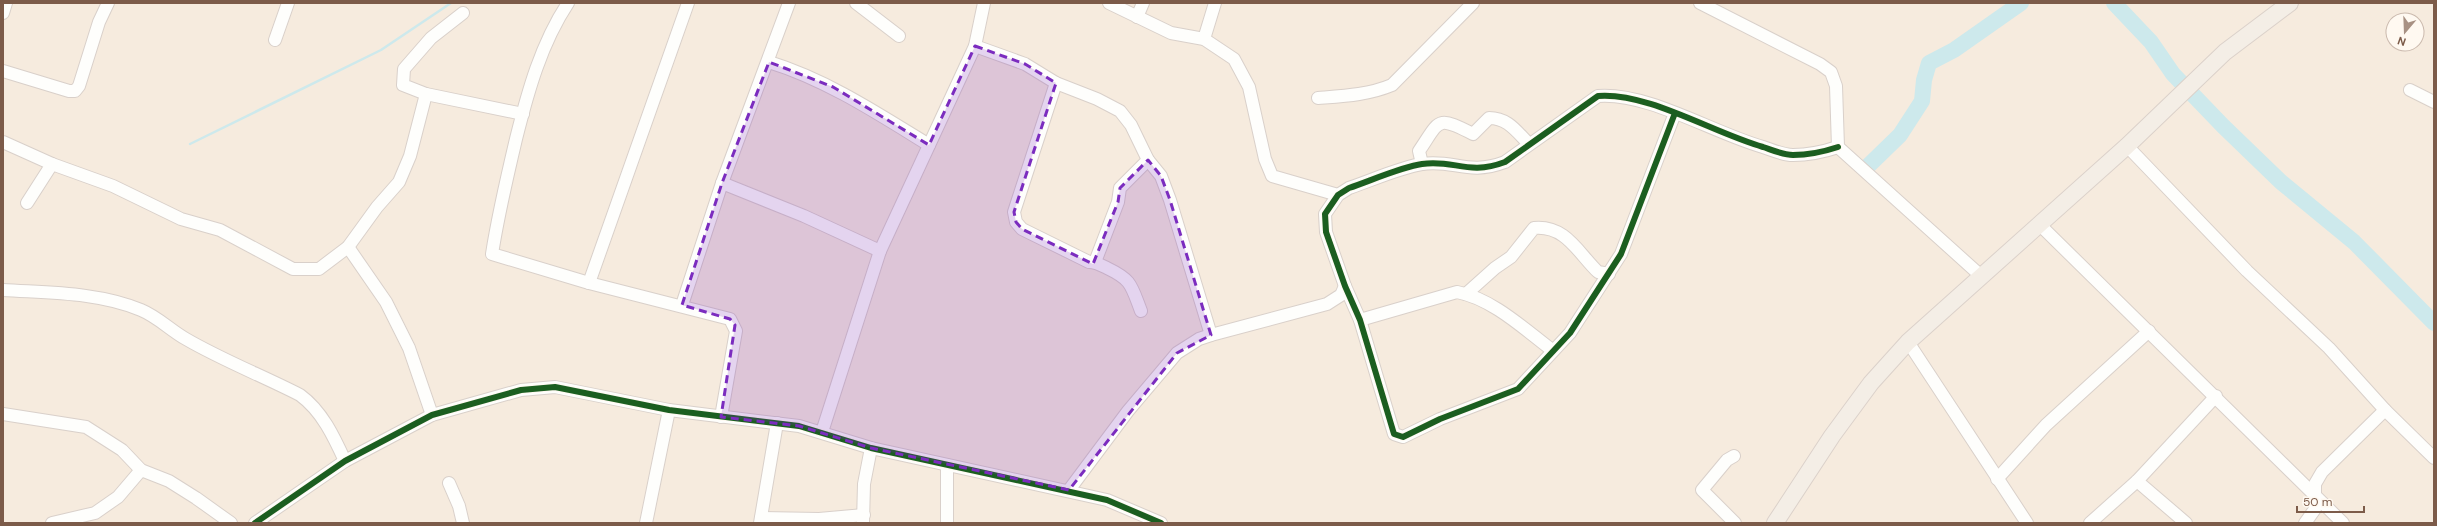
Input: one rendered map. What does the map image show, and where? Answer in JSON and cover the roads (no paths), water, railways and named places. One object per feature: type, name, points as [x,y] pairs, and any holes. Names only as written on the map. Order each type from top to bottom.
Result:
[{"type":"main road","points":[[1775,523],[1832,436],[1871,383],[1908,342],[1980,275],[2040,225],[2127,146],[2225,52],[2290,3]]},
{"type":"street","points":[[3,13],[6,3]]},
{"type":"street","points":[[3,71],[69,91],[75,91],[108,3]]},
{"type":"street","points":[[275,40],[288,3]]},
{"type":"street","points":[[568,3],[557,19],[539,58],[499,208],[492,254],[589,282],[682,305],[730,319],[735,325],[736,331],[721,417]]},
{"type":"street","points":[[589,282],[688,3]]},
{"type":"street","points":[[682,305],[722,183],[791,3]]},
{"type":"street","points":[[856,3],[899,36]]},
{"type":"street","points":[[822,432],[880,251],[975,46],[984,3]]},
{"type":"street","points":[[1109,3],[1172,33],[1204,39],[1234,59],[1249,87],[1266,159],[1272,176],[1338,195]]},
{"type":"street","points":[[1137,17],[1143,3]]},
{"type":"street","points":[[1204,39],[1215,3]]},
{"type":"street","points":[[1318,98],[1357,95],[1377,91],[1392,85],[1473,3]]},
{"type":"street","points":[[1700,3],[1713,6],[1820,64],[1831,72],[1836,86],[1838,147],[1980,275]]},
{"type":"street","points":[[463,13],[431,38],[404,69],[403,85],[426,94],[523,114]]},
{"type":"street","points":[[975,46],[1025,64],[1056,83],[1120,111],[1131,125],[1148,160],[1161,176],[1170,200],[1211,335]]},
{"type":"street","points":[[769,62],[801,72],[832,87],[929,145]]},
{"type":"street","points":[[1056,83],[1014,212],[1016,222],[1022,229],[1089,262],[1095,262],[1124,276],[1130,282],[1141,311]]},
{"type":"street","points":[[2410,90],[2434,102]]},
{"type":"street","points":[[3,142],[52,164],[113,186],[181,219],[220,230],[294,269],[319,269],[348,247],[377,207],[399,182],[410,156],[426,94]]},
{"type":"street","points":[[1675,113],[1621,254],[1570,333],[1552,350],[1518,389],[1440,419],[1403,437],[1394,434],[1360,320],[1345,286],[1326,232],[1325,214],[1338,195],[1349,188],[1422,164],[1441,164],[1473,169],[1488,168],[1504,162],[1598,96],[1611,95],[1628,98],[1675,113],[1742,141],[1791,155],[1816,154],[1838,147]]},
{"type":"street","points":[[1422,164],[1419,151],[1432,129],[1438,123],[1444,122],[1473,134],[1489,118],[1500,118],[1509,123],[1529,144]]},
{"type":"street","points":[[2127,146],[2246,271],[2329,348],[2385,410],[2434,458]]},
{"type":"street","points":[[1095,262],[1118,202],[1120,188],[1148,160]]},
{"type":"street","points":[[27,203],[52,164]]},
{"type":"street","points":[[722,183],[804,216],[880,251]]},
{"type":"street","points":[[2040,225],[2216,396],[2343,523]]},
{"type":"street","points":[[1466,294],[1494,268],[1511,257],[1534,228],[1548,227],[1561,234],[1576,246],[1598,272],[1609,274]]},
{"type":"street","points":[[348,247],[386,302],[409,348],[432,415]]},
{"type":"street","points":[[1069,490],[1128,411],[1177,353],[1199,339],[1211,335],[1327,304],[1341,295],[1345,286]]},
{"type":"street","points":[[3,290],[70,295],[112,302],[140,309],[158,318],[185,339],[300,395],[310,402],[335,440],[345,461]]},
{"type":"street","points":[[1360,320],[1457,292],[1466,294],[1493,307],[1552,350]]},
{"type":"street","points":[[1997,479],[2046,425],[2149,331]]},
{"type":"street","points":[[1908,342],[2027,523]]},
{"type":"street","points":[[255,523],[345,461],[432,415],[521,390],[555,387],[669,410],[777,423],[822,432],[871,448],[1069,490],[1107,500],[1161,523]]},
{"type":"street","points":[[2090,523],[2137,481],[2216,396]]},
{"type":"street","points":[[646,523],[669,410]]},
{"type":"street","points":[[2305,523],[2315,509],[2315,484],[2322,472],[2385,410]]},
{"type":"street","points":[[3,414],[86,427],[122,450],[141,470],[169,481],[231,523]]},
{"type":"street","points":[[777,423],[761,521],[863,519],[864,484],[871,448]]},
{"type":"street","points":[[1734,456],[1727,460],[1702,490],[1735,523]]},
{"type":"street","points":[[947,465],[947,523]]},
{"type":"street","points":[[52,523],[96,513],[118,497],[141,470]]},
{"type":"street","points":[[2137,481],[2186,523]]},
{"type":"street","points":[[449,483],[459,506],[463,523]]},
{"type":"waterway","points":[[190,144],[381,50],[451,3]]},
{"type":"waterway","points":[[1865,169],[1900,135],[1922,101],[1924,80],[1929,63],[1954,50],[2021,3]]},
{"type":"waterway","points":[[2114,3],[2151,42],[2173,74],[2223,126],[2281,182],[2354,242],[2434,323]]}]
